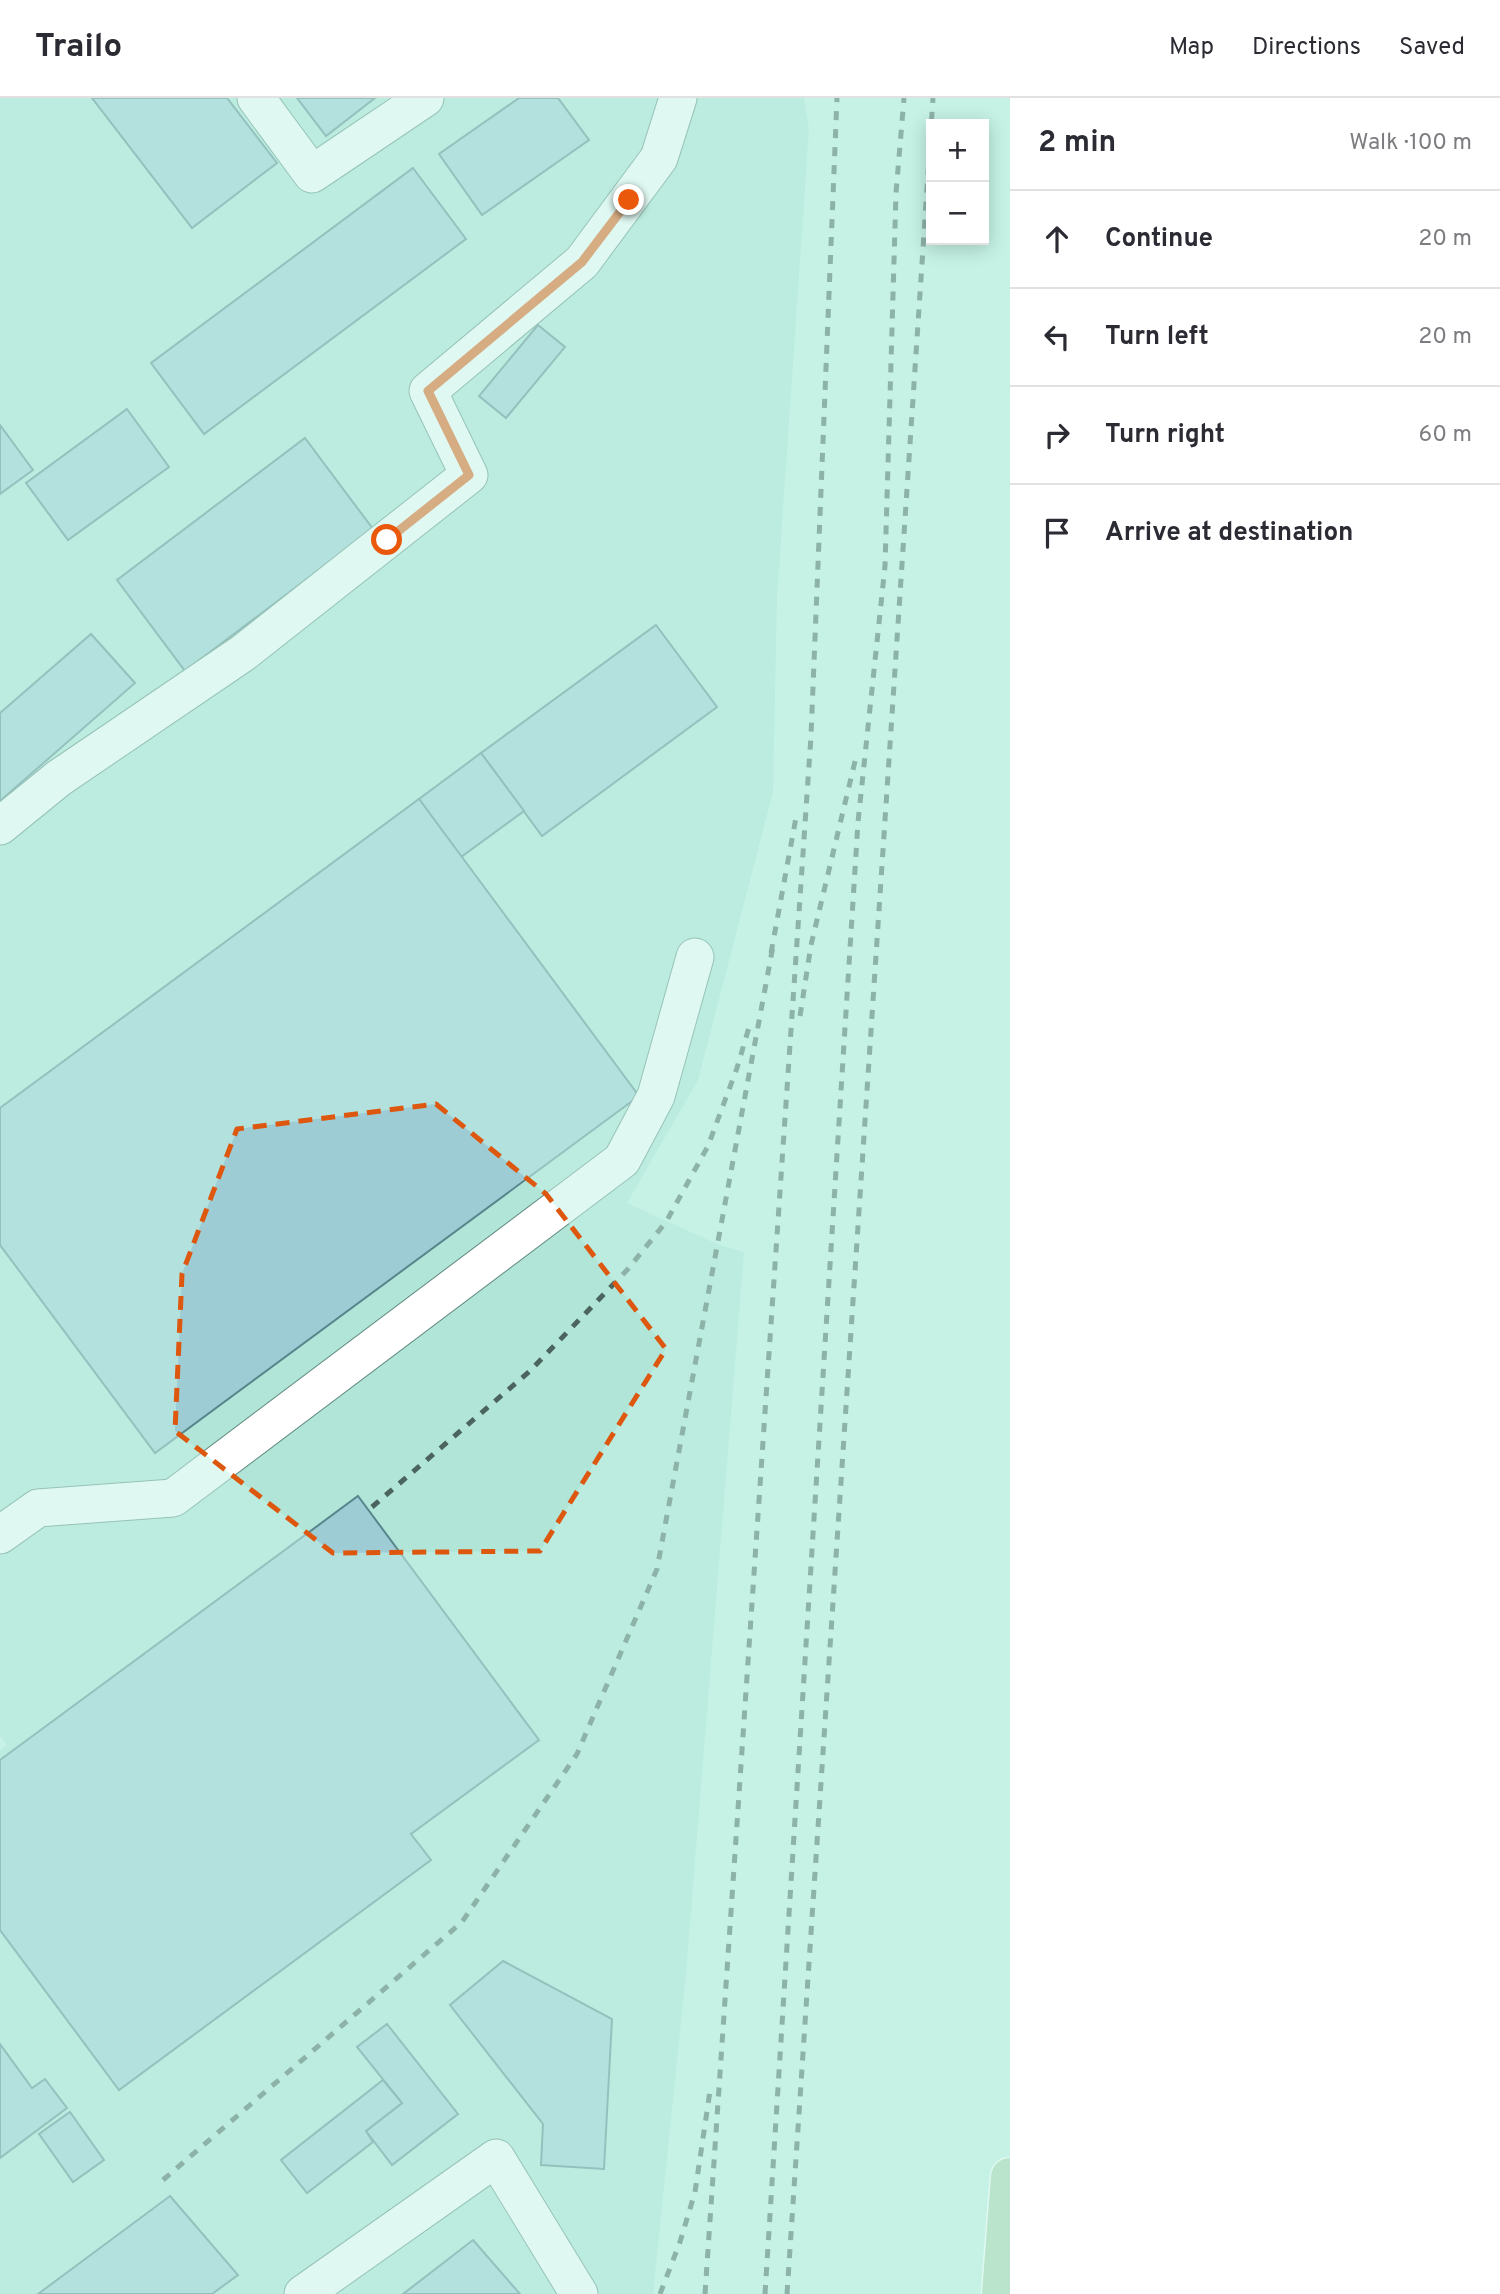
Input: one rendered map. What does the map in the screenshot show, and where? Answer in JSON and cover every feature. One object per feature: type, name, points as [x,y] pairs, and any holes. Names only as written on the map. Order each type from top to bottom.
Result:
[{"type":"main road","points":[[1001,2294],[1010,2177]]},
{"type":"lane","points":[[256,98],[312,174],[425,98]]},
{"type":"lane","points":[[0,826],[59,778],[243,653],[469,475],[428,391],[582,262],[659,158],[678,98]]},
{"type":"lane","points":[[0,1535],[37,1508],[173,1498],[622,1160],[656,1096],[695,957]]},
{"type":"lane","points":[[303,2294],[496,2158],[579,2294]]},
{"type":"highlighted area","points":[[436,1104],[546,1194],[666,1349],[540,1551],[333,1553],[175,1431],[182,1274],[237,1129]]},
{"type":"shaded area","points":[[0,98],[804,98],[809,129],[777,598],[773,792],[698,1080],[627,1203],[717,1244],[744,1252],[686,1973],[653,2294],[0,2294],[0,1750],[7,1745],[0,1736]]},
{"type":"building","points":[[92,98],[227,98],[277,163],[192,228]]},
{"type":"building","points":[[297,98],[375,98],[326,136]]},
{"type":"building","points":[[519,98],[558,98],[589,140],[482,215],[439,154]]},
{"type":"building","points":[[413,168],[466,239],[204,434],[151,363]]},
{"type":"building","points":[[538,325],[565,347],[506,418],[479,396]]},
{"type":"building","points":[[127,409],[169,467],[68,540],[26,483]]},
{"type":"building","points":[[0,425],[33,470],[0,494]]},
{"type":"building","points":[[305,438],[373,529],[185,671],[117,580]]},
{"type":"building","points":[[656,625],[717,707],[542,836],[481,753]]},
{"type":"building","points":[[91,634],[135,683],[0,801],[0,713]]},
{"type":"building","points":[[481,753],[524,811],[461,857],[419,799]]},
{"type":"building","points":[[419,799],[639,1096],[155,1453],[0,1245],[0,1108]]},
{"type":"building","points":[[358,1496],[539,1740],[411,1834],[431,1860],[119,2090],[0,1930],[0,1760]]},
{"type":"building","points":[[503,1961],[612,2019],[604,2169],[541,2165],[543,2124],[450,2005]]},
{"type":"building","points":[[387,2024],[458,2114],[392,2165],[366,2131],[402,2103],[357,2047]]},
{"type":"building","points":[[0,2044],[32,2088],[45,2079],[67,2108],[0,2158]]},
{"type":"building","points":[[383,2080],[402,2103],[366,2131],[373,2142],[307,2193],[281,2160]]},
{"type":"building","points":[[70,2112],[104,2160],[73,2182],[39,2134]]},
{"type":"building","points":[[170,2196],[238,2275],[212,2294],[38,2294]]},
{"type":"building","points":[[473,2240],[520,2294],[403,2294]]},
{"type":"railway","points":[[705,2294],[811,736],[837,98]]},
{"type":"railway","points":[[765,2294],[858,822],[885,566],[896,193],[904,98]]},
{"type":"railway","points":[[787,2294],[933,98]]},
{"type":"railway","points":[[800,1016],[811,945],[857,753]]},
{"type":"railway","points":[[771,953],[797,812]]},
{"type":"railway","points":[[163,2180],[462,1922],[577,1754],[657,1569],[773,946]]},
{"type":"railway","points":[[372,1507],[530,1371],[628,1269],[666,1222],[708,1146],[750,1024]]},
{"type":"railway","points":[[660,2294],[695,2192],[710,2091]]},
{"type":"route","points":[[387,540],[469,475],[428,391],[582,262],[629,200]]}]
